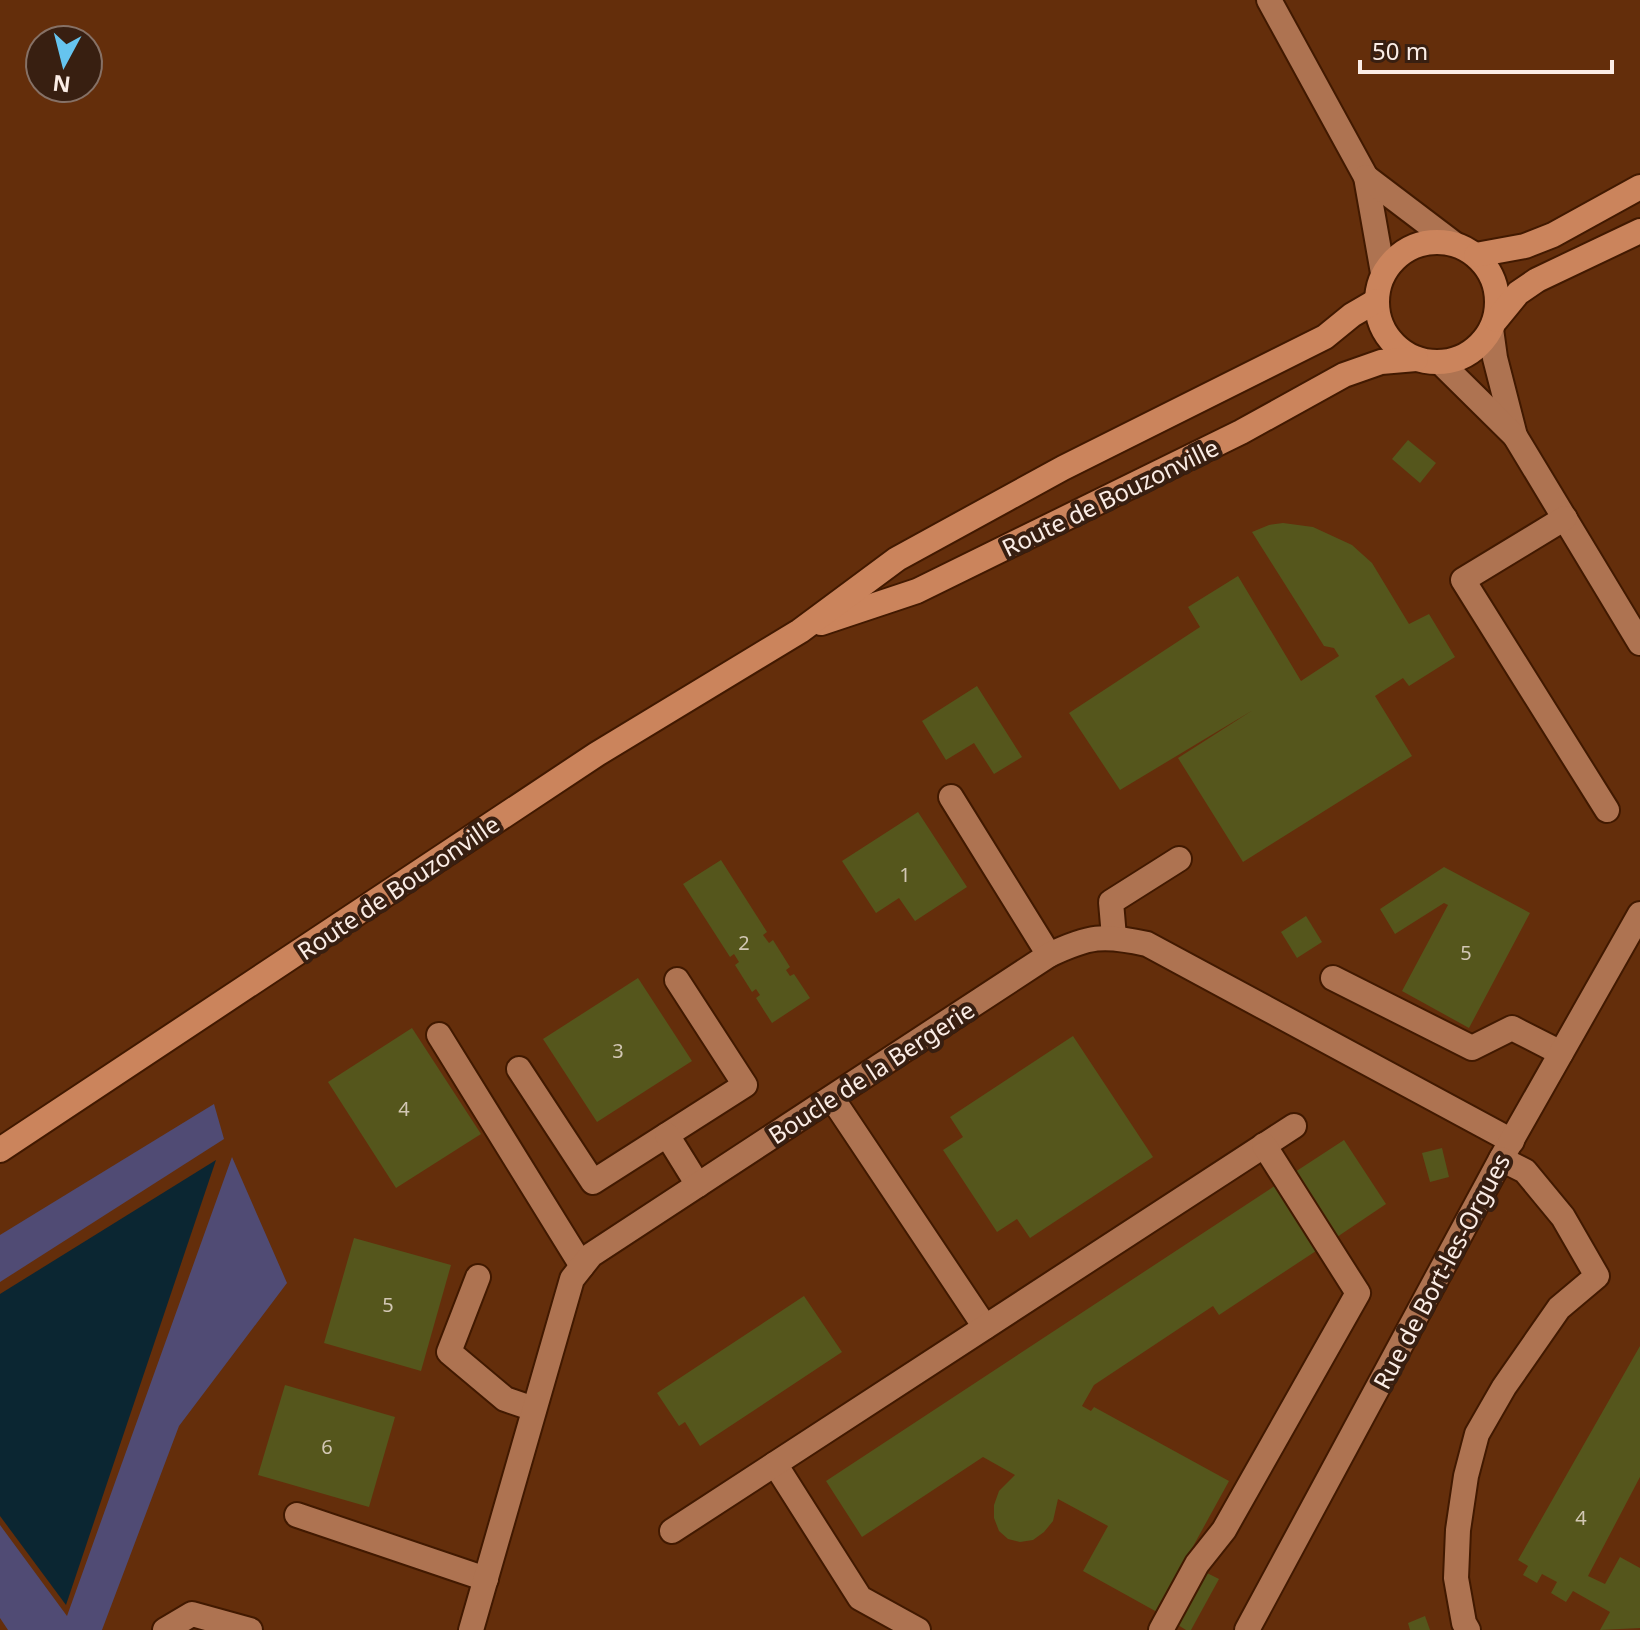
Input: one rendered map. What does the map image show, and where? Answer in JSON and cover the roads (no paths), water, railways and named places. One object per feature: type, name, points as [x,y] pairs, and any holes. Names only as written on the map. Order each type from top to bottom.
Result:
[{"type":"main road","points":[[1476,255],[1525,246],[1553,235],[1640,187]]},
{"type":"main road","points":[[1493,326],[1498,298],[1492,275],[1476,255],[1453,243],[1426,242],[1402,252],[1383,273],[1376,301],[1382,329],[1396,347],[1428,361],[1464,356],[1484,342],[1518,293],[1537,280],[1640,231]]},
{"type":"main road","name":"Route de Bouzonville","points":[[0,1150],[597,754],[800,631],[897,559],[1063,468],[1325,337],[1352,315],[1376,301]]},
{"type":"main road","name":"Route de Bouzonville","points":[[800,631],[917,591],[1241,432],[1344,375],[1381,362],[1428,361]]},
{"type":"street","points":[[1269,0],[1366,177],[1383,273]]},
{"type":"street","points":[[1366,177],[1453,243]]},
{"type":"street","points":[[1493,326],[1495,358],[1515,436],[1640,643]]},
{"type":"street","points":[[1428,361],[1515,436]]},
{"type":"street","points":[[1565,518],[1463,580],[1607,810]]},
{"type":"street","points":[[951,797],[1049,955]]},
{"type":"street","points":[[1114,937],[1111,902],[1179,859]]},
{"type":"street","name":"Rue de Bort-les-Orgues","points":[[1247,1630],[1506,1150],[1640,914]]},
{"type":"street","name":"Boucle de la Bergerie","points":[[471,1630],[572,1279],[591,1255],[1049,955],[1081,940],[1114,937],[1147,944],[1506,1150],[1563,1217],[1597,1276],[1559,1308],[1504,1387],[1477,1434],[1466,1476],[1458,1530],[1456,1578],[1468,1630]]},
{"type":"street","points":[[1333,978],[1472,1048],[1512,1028],[1561,1053]]},
{"type":"street","points":[[519,1069],[593,1182],[745,1085],[677,980]]},
{"type":"street","points":[[439,1035],[582,1266]]},
{"type":"street","points":[[832,1098],[985,1327]]},
{"type":"street","points":[[672,1531],[1294,1126]]},
{"type":"street","points":[[667,1135],[698,1185]]},
{"type":"street","points":[[1161,1630],[1197,1564],[1224,1530],[1358,1293],[1264,1145]]},
{"type":"street","points":[[478,1277],[449,1352],[505,1399],[534,1409]]},
{"type":"street","points":[[775,1464],[860,1598],[918,1630]]},
{"type":"street","points":[[297,1515],[486,1579]]},
{"type":"street","points":[[165,1630],[192,1614],[250,1630]]},
{"type":"water","points":[[216,1160],[66,1605],[0,1516],[0,1294]]}]
